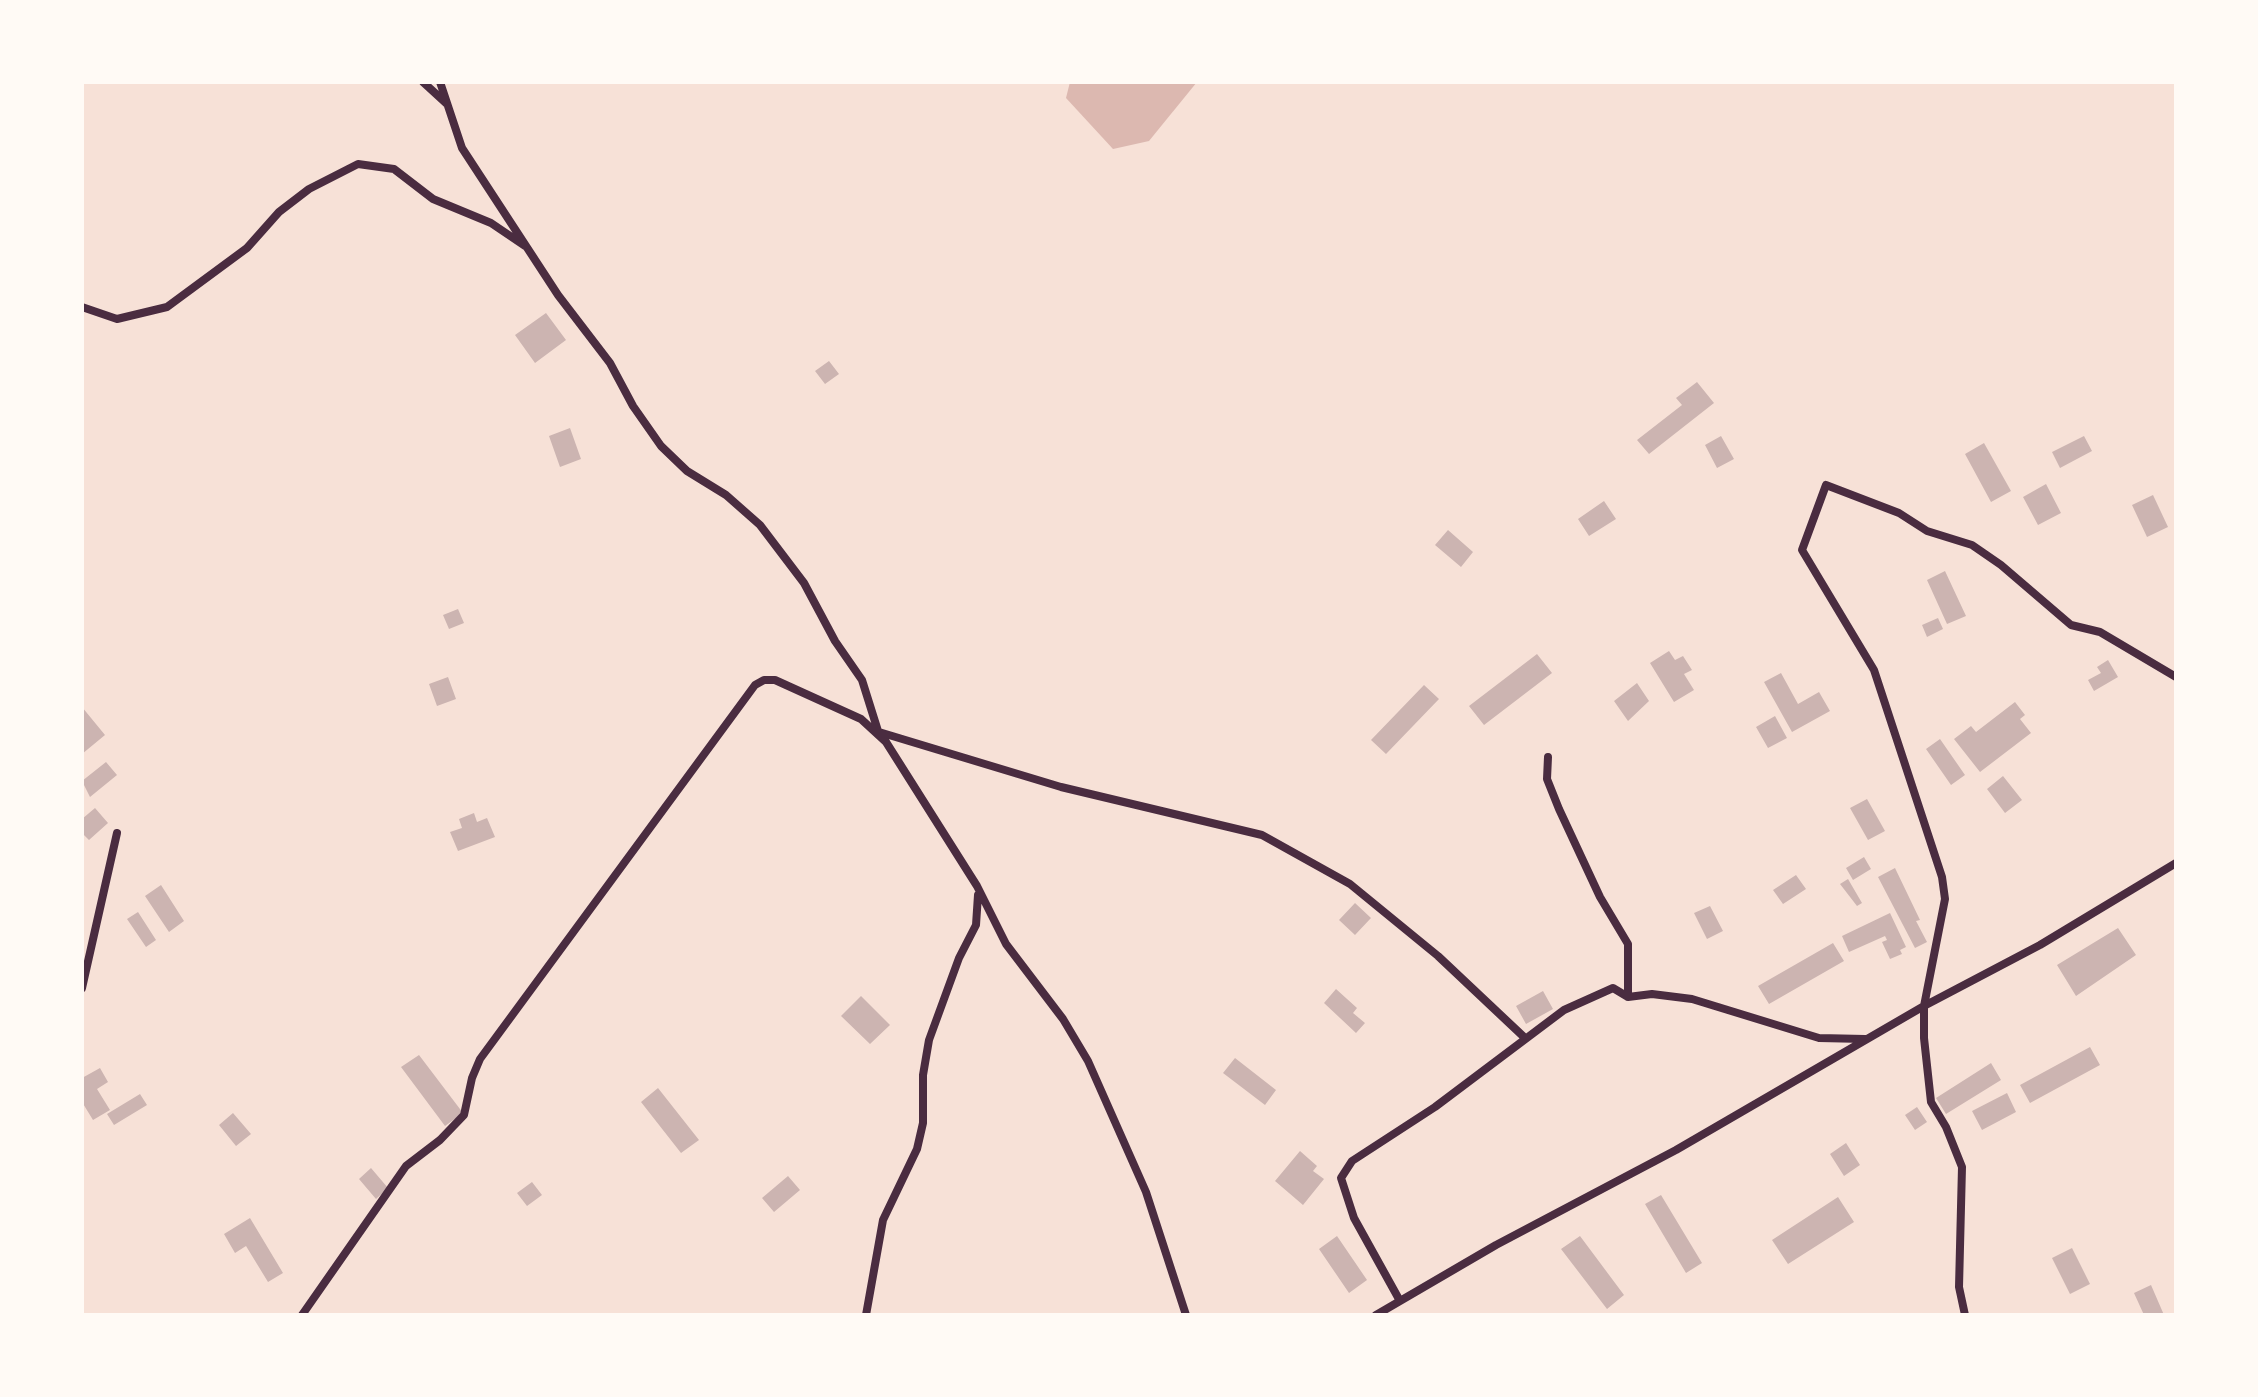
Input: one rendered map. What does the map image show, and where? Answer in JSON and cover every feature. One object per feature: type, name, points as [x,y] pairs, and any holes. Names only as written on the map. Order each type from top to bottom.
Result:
[{"type":"street","points":[[423,82],[448,105]]},
{"type":"street","points":[[440,82],[462,148],[558,295],[610,363],[633,406],[661,446],[687,471],[726,495],[760,525],[804,583],[835,641],[862,680],[878,731],[977,886],[1006,944],[1063,1019],[1088,1061],[1146,1192],[1186,1315]]},
{"type":"street","points":[[82,307],[117,319],[167,307],[247,248],[279,212],[309,189],[358,164],[394,169],[433,199],[491,223],[528,248]]},
{"type":"street","points":[[1965,1315],[1959,1287],[1962,1167],[1946,1127],[1931,1102],[1924,1006],[1944,908],[1942,877],[1874,670],[1802,550],[1826,485],[1899,513],[1927,531],[1972,545],[2001,565],[2071,625],[2100,632],[2176,677]]},
{"type":"street","points":[[302,1315],[406,1166],[440,1140],[464,1115],[472,1078],[480,1059],[755,685],[775,680],[861,719],[878,731],[1061,787],[1262,835],[1350,884],[1438,956],[1525,1038]]},
{"type":"street","points":[[1548,757],[1547,779],[1559,809],[1600,897],[1628,944],[1628,997]]},
{"type":"street","points":[[82,988],[117,833]]},
{"type":"street","points":[[1376,1315],[1676,1150],[1924,1006],[2040,945],[2176,863]]},
{"type":"street","points":[[866,1315],[883,1220],[917,1149],[923,1123],[923,1075],[929,1040],[959,958],[976,925],[977,886]]},
{"type":"street","points":[[1400,1301],[1354,1218],[1341,1178],[1352,1161],[1435,1107],[1525,1038],[1582,1001],[1613,988],[1628,997],[1652,994],[1692,999],[1819,1038],[1869,1038]]},
{"type":"shaded area","points":[[1070,82],[1197,82],[1149,141],[1113,149],[1066,98]]},
{"type":"building","points":[[546,313],[566,340],[535,363],[515,335]]},
{"type":"building","points":[[829,361],[839,374],[825,384],[815,371]]},
{"type":"building","points":[[1697,382],[1714,403],[1649,454],[1637,440],[1682,405],[1676,398]]},
{"type":"building","points":[[570,428],[581,459],[560,467],[549,436]]},
{"type":"building","points":[[1721,436],[1734,459],[1717,468],[1705,445]]},
{"type":"building","points":[[2084,436],[2092,451],[2060,468],[2052,452]]},
{"type":"building","points":[[1984,443],[2011,491],[1991,502],[1965,454]]},
{"type":"building","points":[[2046,484],[2061,513],[2038,525],[2023,497]]},
{"type":"building","points":[[2153,495],[2168,527],[2147,537],[2132,505]]},
{"type":"building","points":[[1604,501],[1616,519],[1589,536],[1578,519]]},
{"type":"building","points":[[1448,530],[1473,552],[1461,567],[1435,545]]},
{"type":"building","points":[[1945,571],[1966,616],[1947,624],[1927,580]]},
{"type":"building","points":[[458,609],[464,623],[449,629],[443,615]]},
{"type":"building","points":[[1938,618],[1943,629],[1927,637],[1922,625]]},
{"type":"building","points":[[1669,651],[1675,660],[1683,656],[1692,670],[1684,674],[1694,690],[1674,702],[1650,663]]},
{"type":"building","points":[[1537,654],[1552,673],[1484,725],[1469,706]]},
{"type":"building","points":[[2108,660],[2118,677],[2094,691],[2088,680],[2101,673],[2097,667]]},
{"type":"building","points":[[1781,673],[1798,704],[1819,692],[1830,711],[1792,732],[1764,682]]},
{"type":"building","points":[[448,677],[456,699],[437,706],[429,684]]},
{"type":"building","points":[[1637,683],[1649,701],[1628,721],[1614,701]]},
{"type":"building","points":[[1424,685],[1439,699],[1386,754],[1371,740]]},
{"type":"building","points":[[2015,702],[2025,715],[2020,719],[2031,733],[1980,772],[1954,739],[1971,726],[1976,732]]},
{"type":"building","points":[[82,707],[105,735],[82,754]]},
{"type":"building","points":[[1775,716],[1787,738],[1768,748],[1756,727]]},
{"type":"building","points":[[1940,739],[1965,775],[1951,785],[1926,749]]},
{"type":"building","points":[[106,762],[117,775],[90,797],[82,781]]},
{"type":"building","points":[[2003,776],[2022,800],[2005,813],[1987,789]]},
{"type":"building","points":[[1867,799],[1885,831],[1868,840],[1850,808]]},
{"type":"building","points":[[95,808],[108,823],[89,840],[82,833],[82,819]]},
{"type":"building","points":[[474,813],[477,822],[487,818],[495,837],[458,851],[450,832],[462,828],[459,819]]},
{"type":"building","points":[[1864,857],[1871,869],[1853,880],[1846,868]]},
{"type":"building","points":[[1895,868],[1927,942],[1915,948],[1878,877]]},
{"type":"building","points":[[1796,875],[1806,889],[1783,904],[1773,890]]},
{"type":"building","points":[[1848,879],[1862,903],[1857,906],[1840,884]]},
{"type":"building","points":[[161,885],[184,921],[169,932],[145,896]]},
{"type":"building","points":[[1355,903],[1371,918],[1355,935],[1339,920]]},
{"type":"building","points":[[1710,906],[1723,931],[1707,939],[1694,913]]},
{"type":"building","points":[[138,912],[156,940],[146,947],[127,919]]},
{"type":"building","points":[[1890,913],[1906,947],[1900,950],[1902,954],[1890,959],[1882,942],[1887,940],[1885,936],[1849,952],[1842,936]]},
{"type":"building","points":[[2118,928],[2136,955],[2076,996],[2057,965]]},
{"type":"building","points":[[1833,943],[1844,961],[1769,1004],[1758,986]]},
{"type":"building","points":[[1336,989],[1357,1008],[1353,1013],[1365,1023],[1356,1033],[1324,1003]]},
{"type":"building","points":[[1543,991],[1553,1009],[1526,1024],[1516,1006]]},
{"type":"building","points":[[861,996],[890,1025],[870,1044],[841,1016]]},
{"type":"building","points":[[2090,1047],[2100,1065],[2030,1103],[2020,1085]]},
{"type":"building","points":[[419,1055],[463,1113],[445,1126],[401,1067]]},
{"type":"building","points":[[1235,1058],[1276,1090],[1265,1105],[1223,1073]]},
{"type":"building","points":[[1991,1063],[2001,1080],[1946,1114],[1936,1098]]},
{"type":"building","points":[[100,1068],[108,1082],[97,1089],[110,1110],[93,1120],[82,1102],[82,1078]]},
{"type":"building","points":[[658,1088],[699,1140],[681,1153],[641,1102]]},
{"type":"building","points":[[2007,1093],[2016,1112],[1982,1130],[1972,1111]]},
{"type":"building","points":[[140,1094],[147,1105],[114,1125],[107,1114]]},
{"type":"building","points":[[1917,1107],[1927,1122],[1915,1130],[1905,1115]]},
{"type":"building","points":[[233,1113],[251,1134],[236,1146],[219,1125]]},
{"type":"building","points":[[1846,1143],[1860,1165],[1844,1176],[1830,1154]]},
{"type":"building","points":[[1300,1151],[1317,1166],[1313,1171],[1324,1179],[1303,1205],[1275,1181]]},
{"type":"building","points":[[371,1168],[388,1188],[376,1199],[359,1179]]},
{"type":"building","points":[[788,1176],[800,1190],[774,1212],[762,1198]]},
{"type":"building","points":[[532,1182],[542,1195],[527,1206],[517,1193]]},
{"type":"building","points":[[1661,1195],[1702,1263],[1686,1273],[1645,1204]]},
{"type":"building","points":[[1838,1197],[1854,1222],[1788,1264],[1772,1240]]},
{"type":"building","points":[[250,1218],[283,1273],[268,1282],[246,1246],[235,1253],[224,1234]]},
{"type":"building","points":[[1337,1236],[1367,1280],[1349,1293],[1319,1249]]},
{"type":"building","points":[[1580,1236],[1624,1295],[1607,1309],[1561,1249]]},
{"type":"building","points":[[2072,1248],[2090,1284],[2070,1294],[2052,1258]]},
{"type":"building","points":[[2151,1285],[2164,1315],[2144,1315],[2134,1293]]}]
